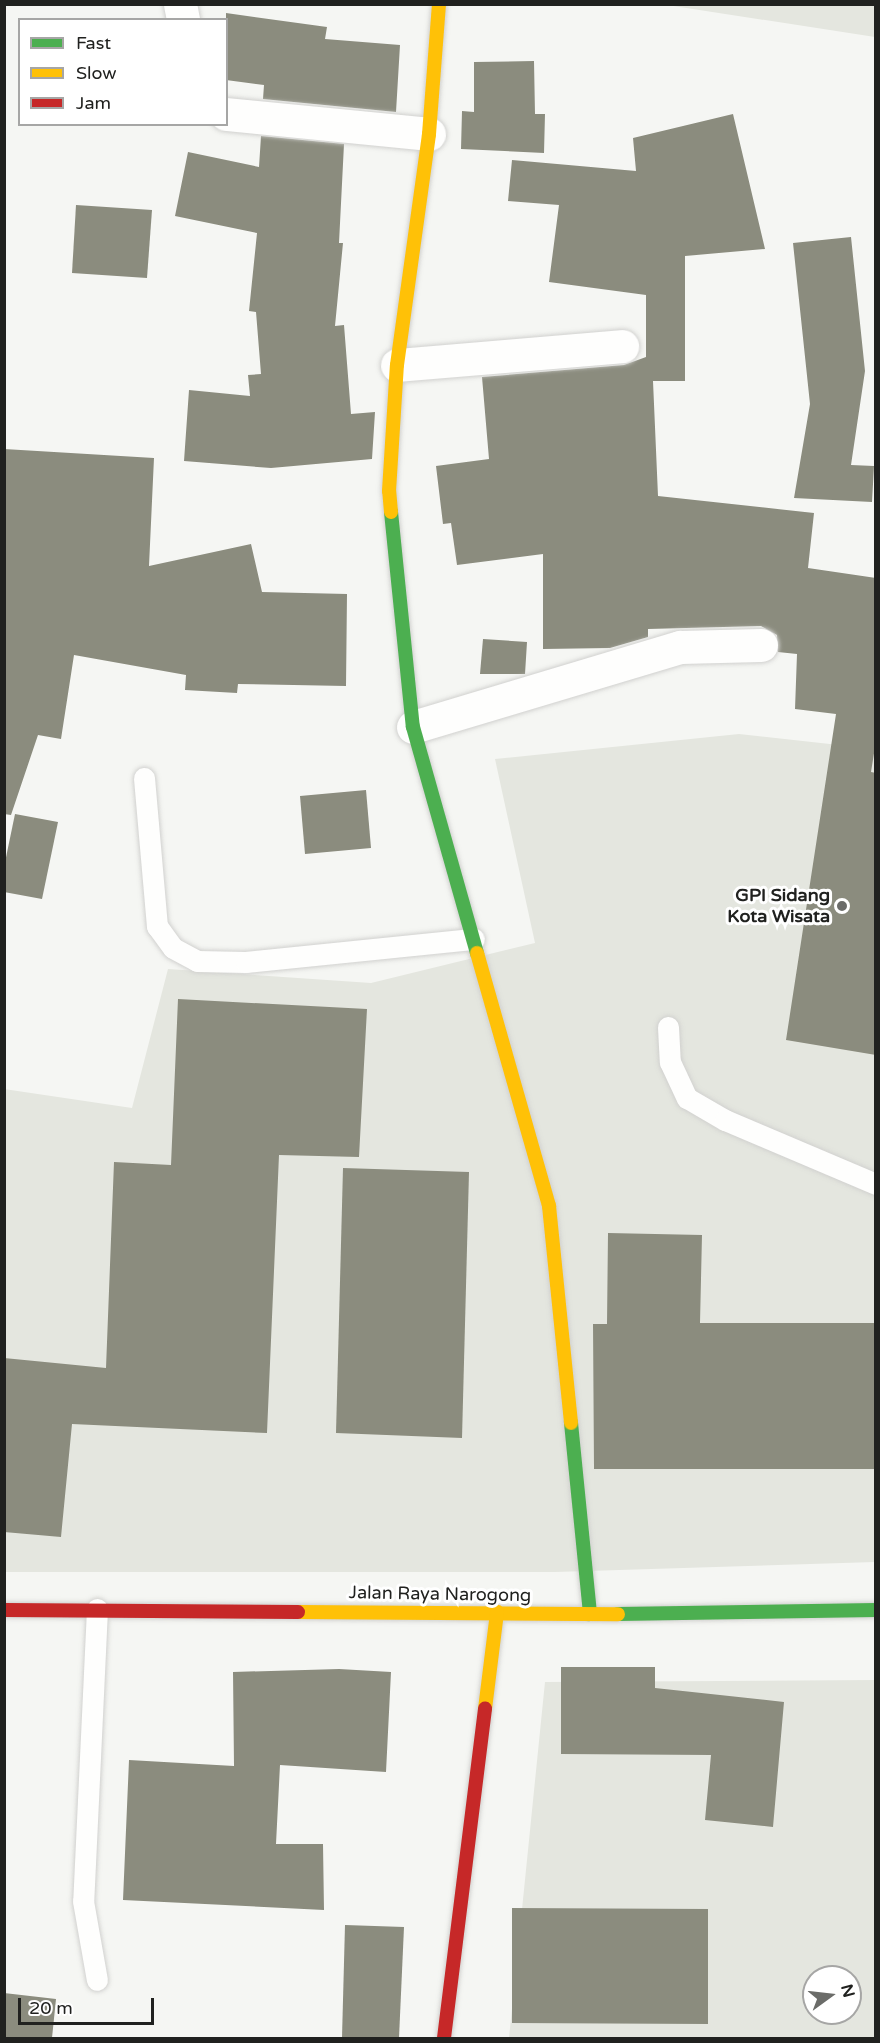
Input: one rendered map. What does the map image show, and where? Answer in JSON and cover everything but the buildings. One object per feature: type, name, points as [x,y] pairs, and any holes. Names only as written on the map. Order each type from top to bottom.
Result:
[{"type":"street","points":[[439,4],[429,134],[398,365],[389,491],[413,727],[549,1206],[590,1614]]},
{"type":"street","points":[[228,114],[429,134]]},
{"type":"street","points":[[398,365],[622,346]]},
{"type":"street","points":[[413,727],[680,646],[761,645]]},
{"type":"street","name":"Jalan Raya Narogong","points":[[4,1610],[590,1614],[876,1610]]},
{"type":"street","points":[[444,2038],[497,1612]]},
{"type":"lane","points":[[144,778],[157,926],[173,948],[197,961],[246,962],[474,939]]},
{"type":"lane","points":[[668,1027],[670,1062],[687,1098],[725,1120],[876,1184]]},
{"type":"lane","points":[[97,1609],[83,1901],[97,1980]]},
{"type":"shaded area","points":[[667,5],[875,5],[875,37]]},
{"type":"shaded area","points":[[739,734],[875,749],[875,1562],[555,1572],[5,1572],[4,1089],[132,1108],[168,969],[371,983],[535,943],[495,759]]},
{"type":"shaded area","points":[[875,1680],[875,2038],[509,2038],[545,1682]]},
{"type":"traffic: fast","points":[[391,512],[413,727],[477,953]]},
{"type":"traffic: fast","points":[[571,1423],[590,1614]]},
{"type":"traffic: fast","points":[[618,1614],[876,1610]]},
{"type":"traffic: slow","points":[[391,512],[389,491],[397,365],[429,134],[439,4]]},
{"type":"traffic: slow","points":[[477,953],[549,1206],[571,1423]]},
{"type":"traffic: slow","points":[[298,1612],[618,1614]]},
{"type":"traffic: slow","points":[[485,1709],[497,1612]]},
{"type":"traffic: jam","points":[[4,1610],[298,1612]]},
{"type":"traffic: jam","points":[[444,2038],[485,1709]]},
{"type":"place","name":"GPI Sidang Kota Wisata","points":[[842,906]]}]
